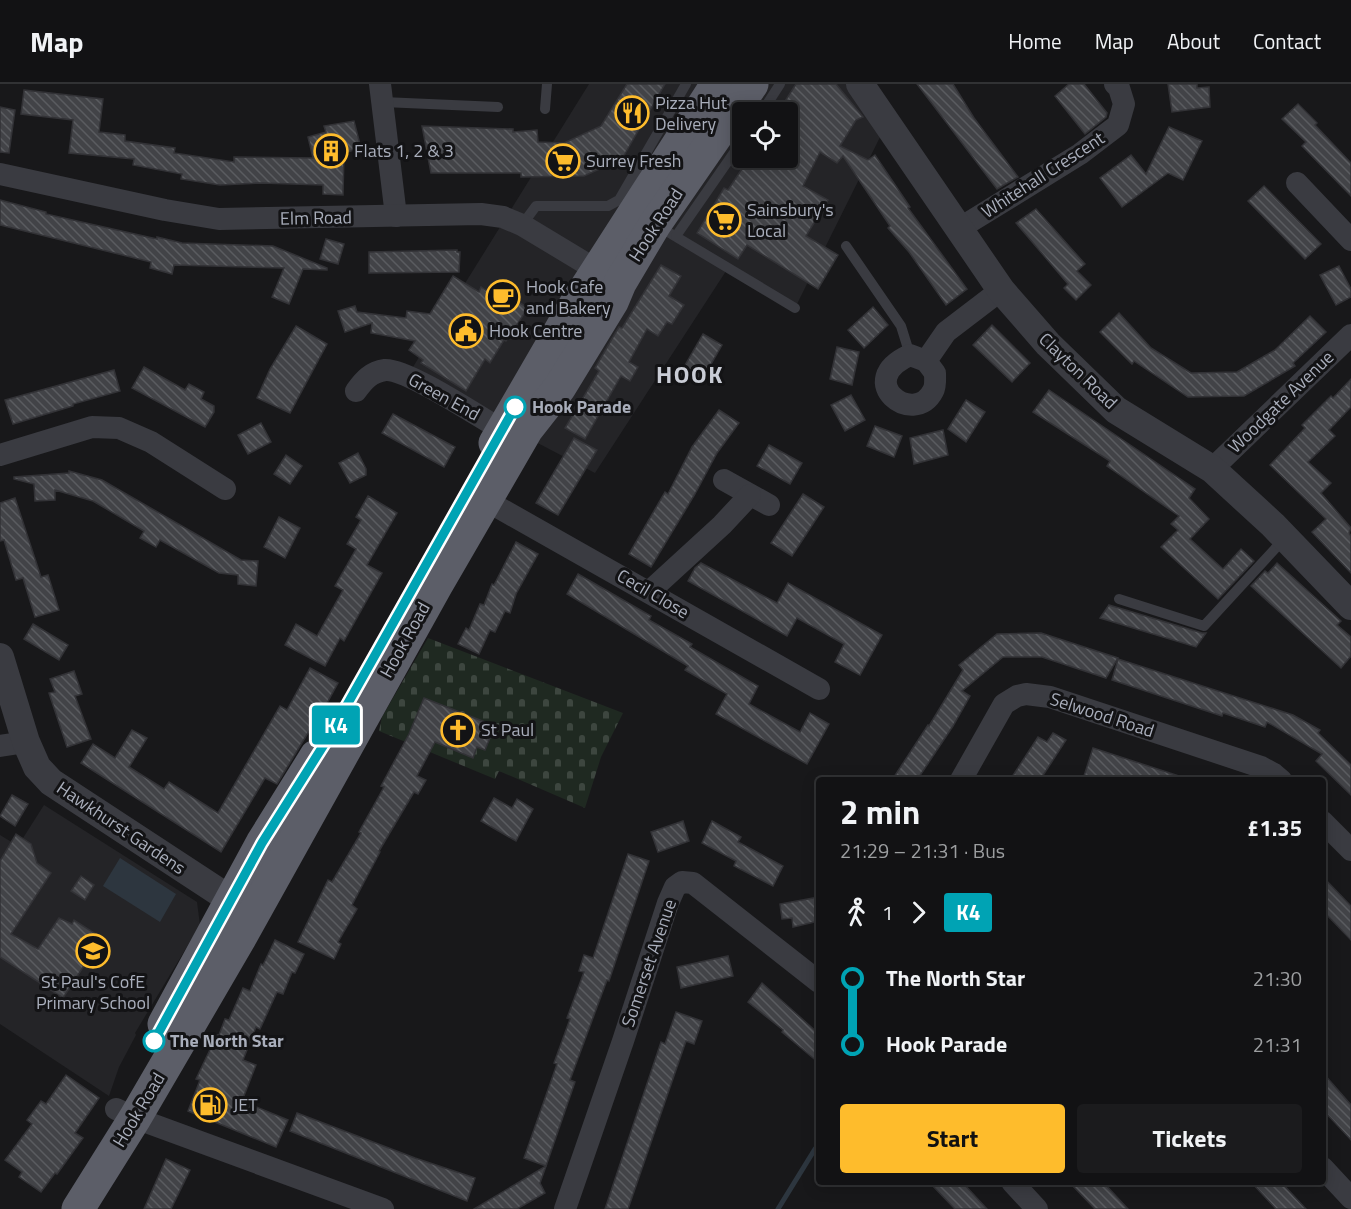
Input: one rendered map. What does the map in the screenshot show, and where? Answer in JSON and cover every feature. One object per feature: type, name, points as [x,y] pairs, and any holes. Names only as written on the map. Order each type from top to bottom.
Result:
[{"type":"highway","name":"Hook Road","points":[[78,1209],[231,900],[262,843],[330,735],[502,430],[608,276],[717,84]]},
{"type":"highway","name":"Hook Road","points":[[608,276],[666,230],[752,84]]},
{"type":"highway","name":"Hook Road","points":[[54,1209],[126,1114],[240,938],[436,585],[527,429],[560,387],[612,302],[608,276]]},
{"type":"street","name":"Clayton Road","points":[[860,84],[1001,290],[1048,344],[1116,410],[1212,469],[1285,538],[1351,606]]},
{"type":"street","name":"Whitehall Crescent","points":[[960,228],[1080,154],[1118,124],[1124,104],[1116,84]]},
{"type":"street","points":[[382,93],[396,216]]},
{"type":"street","name":"Elm Road","points":[[0,174],[165,210],[219,219],[481,214],[503,217],[522,225],[608,276]]},
{"type":"street","points":[[1297,183],[1351,240]]},
{"type":"street","points":[[918,358],[946,332],[1001,290]]},
{"type":"street","name":"Woodgate Avenue","points":[[1212,469],[1351,335]]},
{"type":"street","name":"Green End","points":[[356,391],[367,376],[387,370],[408,375],[502,430]]},
{"type":"street","points":[[0,454],[92,427],[119,428],[151,442],[225,489]]},
{"type":"street","points":[[650,591],[722,525],[760,500],[724,480]]},
{"type":"street","name":"Cecil Close","points":[[487,501],[650,591],[819,689]]},
{"type":"street","name":"Hawkhurst Gardens","points":[[0,657],[13,744],[51,782],[231,900]]},
{"type":"street","name":"Selwood Road","points":[[963,777],[1004,704],[1026,693],[1050,697],[1261,767],[1278,777]]},
{"type":"street","points":[[1326,825],[1351,850]]},
{"type":"street","name":"Somerset Avenue","points":[[564,1209],[675,887],[682,882],[693,883],[816,980]]},
{"type":"street","points":[[126,1114],[383,1209]]},
{"type":"street","points":[[1326,1171],[1351,1198]]},
{"type":"street","points":[[1015,1185],[1037,1209]]},
{"type":"lane","points":[[545,109],[547,84]]},
{"type":"lane","points":[[522,225],[536,206],[608,207],[619,200],[686,84]]},
{"type":"lane","points":[[768,102],[780,84]]},
{"type":"lane","points":[[382,93],[498,106]]},
{"type":"lane","points":[[732,153],[666,230],[795,308]]},
{"type":"lane","points":[[846,246],[901,326],[918,358]]},
{"type":"lane","points":[[1119,599],[1204,626],[1285,538]]},
{"type":"shaded area","points":[[589,84],[860,84],[887,123],[795,308],[728,268],[595,473],[408,375]]},
{"type":"shaded area","name":"St Paul's CofE Primary School","points":[[44,805],[197,902],[200,925],[135,1033],[119,1067],[109,1096],[0,1024],[0,835],[18,846]]},
{"type":"shaded area","points":[[120,858],[176,894],[160,922],[103,886]]},
{"type":"green space","points":[[428,638],[623,713],[601,757],[585,808],[499,771],[495,779],[379,731],[382,717]]},
{"type":"building","points":[[627,84],[665,84],[622,159],[584,176],[521,177],[521,173],[431,173],[422,126],[513,129],[513,132],[537,130],[538,142],[564,143],[601,126]]},
{"type":"building","points":[[796,84],[836,84],[863,117],[856,120],[840,146],[868,160],[875,155],[910,207],[908,208],[967,289],[946,305],[909,252],[888,228],[890,226],[843,156],[837,163],[820,152],[803,186],[828,200],[806,236],[838,255],[818,289],[747,245],[738,259],[697,233],[724,188],[728,190],[742,168],[798,168],[798,102],[784,102]]},
{"type":"building","points":[[917,84],[953,84],[974,118],[1018,177],[997,189]]},
{"type":"building","points":[[1069,84],[1084,84],[1107,113],[1106,117],[1085,134],[1055,96]]},
{"type":"building","points":[[1168,84],[1197,84],[1197,88],[1209,87],[1210,107],[1172,112]]},
{"type":"building","points":[[24,90],[103,99],[99,132],[125,135],[125,141],[175,148],[174,153],[234,162],[234,157],[313,158],[308,137],[326,132],[324,126],[354,121],[361,148],[344,153],[343,195],[323,194],[323,185],[261,183],[220,185],[181,179],[182,174],[133,165],[134,159],[69,153],[73,120],[21,114]]},
{"type":"building","points":[[1298,104],[1351,163],[1351,196],[1302,146],[1306,142],[1282,119]]},
{"type":"building","points":[[0,107],[15,110],[9,153],[0,152]]},
{"type":"building","points":[[1169,127],[1202,141],[1183,180],[1168,173],[1122,207],[1100,178],[1131,155],[1146,174]]},
{"type":"building","points":[[1264,186],[1321,244],[1305,259],[1248,201]]},
{"type":"building","points":[[0,200],[46,212],[46,214],[157,239],[157,237],[182,243],[273,246],[327,268],[327,270],[303,269],[289,304],[272,297],[284,268],[174,265],[172,274],[150,268],[151,262],[0,225]]},
{"type":"building","points":[[1036,209],[1085,264],[1077,271],[1091,285],[1076,300],[1064,288],[1068,284],[1016,223]]},
{"type":"building","points":[[326,239],[344,244],[338,264],[320,259]]},
{"type":"building","points":[[457,250],[460,252],[459,272],[369,273],[369,252]]},
{"type":"building","points":[[661,265],[681,276],[669,296],[684,305],[672,324],[667,322],[658,336],[647,329],[629,362],[638,367],[630,381],[621,376],[585,439],[565,428],[599,371],[595,368],[613,337],[619,327],[622,328]]},
{"type":"building","points":[[1339,266],[1351,289],[1351,297],[1336,305],[1320,275]]},
{"type":"building","name":"Hook Centre","points":[[453,276],[479,292],[481,287],[487,291],[491,284],[528,308],[490,363],[485,359],[466,391],[421,363],[423,360],[409,350],[415,341],[371,333],[372,323],[345,332],[338,311],[355,306],[357,312],[406,318],[407,311],[430,314]]},
{"type":"building","points":[[873,307],[888,325],[864,348],[848,330]]},
{"type":"building","points":[[1119,313],[1151,348],[1191,373],[1237,372],[1275,350],[1310,316],[1326,332],[1293,363],[1295,366],[1244,396],[1188,397],[1134,361],[1132,364],[1100,332]]},
{"type":"building","points":[[992,325],[1030,363],[1012,382],[973,345]]},
{"type":"building","points":[[296,326],[327,344],[290,413],[257,398],[270,369]]},
{"type":"building","points":[[703,334],[722,345],[699,385],[680,374]]},
{"type":"building","points":[[837,347],[859,352],[852,385],[830,379]]},
{"type":"building","points":[[144,367],[185,390],[189,384],[204,392],[201,399],[214,406],[214,412],[205,427],[132,388]]},
{"type":"building","points":[[114,370],[120,391],[13,424],[5,400]]},
{"type":"building","points":[[1351,379],[1351,407],[1329,430],[1335,436],[1308,462],[1331,483],[1321,493],[1351,528],[1349,533],[1351,536],[1351,573],[1312,532],[1326,519],[1270,465],[1305,428],[1302,425]]},
{"type":"building","points":[[1049,390],[1195,489],[1189,498],[1209,519],[1190,539],[1223,569],[1241,549],[1254,561],[1218,599],[1161,547],[1178,530],[1171,524],[1179,516],[1107,466],[1110,461],[1033,412]]},
{"type":"building","points":[[851,395],[865,420],[845,431],[831,405]]},
{"type":"building","points":[[966,400],[985,412],[966,442],[948,429]]},
{"type":"building","points":[[719,410],[739,423],[717,453],[651,567],[629,554],[665,492],[668,494],[692,447]]},
{"type":"building","points":[[393,414],[455,447],[444,467],[382,433]]},
{"type":"building","points":[[261,423],[271,442],[248,454],[238,435]]},
{"type":"building","points":[[875,426],[902,436],[894,457],[867,446]]},
{"type":"building","points":[[943,430],[948,455],[914,464],[910,438]]},
{"type":"building","points":[[574,438],[597,450],[558,515],[536,503]]},
{"type":"building","points":[[769,445],[802,463],[790,484],[757,466]]},
{"type":"building","points":[[358,453],[366,469],[366,475],[350,483],[339,463]]},
{"type":"building","points":[[286,455],[302,466],[290,484],[274,474]]},
{"type":"building","points":[[69,471],[102,480],[241,560],[258,561],[256,586],[238,584],[238,575],[219,573],[160,540],[156,547],[140,538],[144,531],[93,501],[55,490],[55,500],[35,501],[34,484],[14,479],[14,477],[69,473]]},
{"type":"building","points":[[803,494],[824,507],[792,556],[771,543]]},
{"type":"building","points":[[368,496],[397,513],[367,565],[382,573],[344,641],[340,638],[325,666],[285,645],[296,624],[317,636],[343,590],[335,586],[356,549],[347,544],[361,520],[356,517]]},
{"type":"building","points":[[15,498],[41,577],[48,575],[59,610],[35,617],[23,578],[16,580],[4,540],[0,541],[0,503]]},
{"type":"building","points":[[279,517],[300,528],[285,558],[264,547]]},
{"type":"building","points":[[516,542],[538,554],[516,594],[510,613],[505,611],[495,632],[490,630],[479,654],[458,644],[466,628],[469,630],[480,604],[484,605],[492,584],[494,585]]},
{"type":"building","points":[[701,563],[777,603],[788,583],[882,635],[860,675],[835,662],[844,644],[797,618],[787,636],[688,581],[695,568]]},
{"type":"building","points":[[1277,563],[1341,621],[1337,625],[1351,637],[1351,656],[1341,668],[1251,586],[1265,571],[1268,573]]},
{"type":"building","points":[[578,574],[651,616],[649,620],[692,644],[690,647],[758,686],[749,704],[800,732],[810,713],[829,724],[807,764],[716,714],[727,694],[685,670],[688,666],[567,594]]},
{"type":"building","points":[[1109,605],[1206,633],[1196,647],[1100,618]]},
{"type":"building","points":[[33,624],[68,645],[59,660],[24,639]]},
{"type":"building","points":[[1041,633],[1118,658],[1106,678],[1042,657],[1003,657],[962,691],[970,696],[919,777],[894,777],[963,670],[959,665],[997,634]]},
{"type":"building","points":[[1118,659],[1293,715],[1320,730],[1318,733],[1351,765],[1351,795],[1316,761],[1322,754],[1267,722],[1265,727],[1223,713],[1222,716],[1112,680]]},
{"type":"building","points":[[310,668],[338,683],[277,784],[265,778],[221,852],[81,763],[93,744],[115,758],[132,730],[147,738],[129,767],[164,789],[169,782],[218,813],[280,706],[287,710]]},
{"type":"building","points":[[74,671],[82,694],[75,696],[91,739],[67,747],[49,693],[55,692],[50,679]]},
{"type":"building","points":[[424,698],[495,726],[485,750],[477,747],[473,758],[435,742],[417,776],[426,780],[418,794],[414,792],[379,851],[352,905],[357,909],[338,942],[341,944],[334,959],[298,942],[328,880],[332,882],[361,833],[359,832],[384,787],[381,786],[409,734]]},
{"type":"building","points":[[1053,733],[1066,740],[1042,777],[1012,777],[1038,737],[1047,742]]},
{"type":"building","points":[[1093,748],[1179,776],[1088,777],[1084,776]]},
{"type":"building","points":[[12,795],[28,804],[15,826],[0,816]]},
{"type":"building","points":[[494,798],[512,808],[517,799],[533,809],[516,841],[481,821]]},
{"type":"building","points":[[683,821],[689,841],[658,852],[651,832]]},
{"type":"building","points":[[712,821],[741,837],[738,842],[783,866],[773,886],[734,866],[736,861],[702,843]]},
{"type":"building","points":[[16,834],[31,844],[37,863],[51,873],[11,934],[38,949],[59,918],[72,924],[74,920],[102,938],[63,998],[0,957],[0,861]]},
{"type":"building","points":[[628,854],[649,861],[609,981],[607,980],[570,1080],[575,1082],[546,1166],[524,1158],[557,1064],[554,1063],[570,1019],[567,1018],[584,972],[579,971],[584,955],[593,958]]},
{"type":"building","points":[[81,876],[94,885],[85,900],[71,891]]},
{"type":"building","points":[[1326,880],[1351,906],[1351,940],[1326,914]]},
{"type":"building","points":[[816,898],[816,922],[793,927],[792,918],[782,919],[780,904]]},
{"type":"building","points":[[275,940],[304,954],[295,973],[292,972],[283,994],[277,992],[260,1029],[256,1027],[243,1060],[256,1065],[242,1101],[288,1120],[276,1147],[188,1111],[200,1080],[196,1079],[225,1019],[229,1020],[243,988],[250,991],[261,964],[263,965]]},
{"type":"building","points":[[728,956],[733,976],[681,988],[677,967]]},
{"type":"building","points":[[762,983],[816,1031],[816,1060],[782,1032],[783,1030],[748,1002]]},
{"type":"building","points":[[676,1012],[702,1021],[694,1044],[686,1041],[628,1209],[605,1209],[661,1042],[665,1044]]},
{"type":"building","points":[[66,1075],[99,1098],[75,1133],[83,1138],[41,1192],[19,1177],[22,1172],[5,1160],[32,1124],[27,1120],[41,1101],[46,1104]]},
{"type":"building","points":[[1326,1076],[1351,1105],[1351,1140],[1326,1113]]},
{"type":"building","points":[[297,1113],[475,1178],[467,1201],[290,1131]]},
{"type":"building","points":[[166,1159],[190,1170],[171,1209],[144,1209]]},
{"type":"building","points":[[546,1166],[540,1183],[545,1193],[517,1209],[474,1209]]},
{"type":"building","points":[[932,1185],[965,1185],[987,1209],[955,1209]]},
{"type":"building","points":[[1072,1185],[1106,1185],[1128,1209],[1095,1209]]},
{"type":"building","points":[[1254,1185],[1284,1185],[1306,1209],[1276,1209]]},
{"type":"waterway","points":[[778,1209],[815,1149]]},
{"type":"bus line","name":"K4","points":[[154,1041],[262,843],[330,735],[515,407]]},
{"type":"place","name":"Pizza Hut Delivery","points":[[632,113]]},
{"type":"place","name":"Flats 1, 2 & 3","points":[[331,151]]},
{"type":"place","name":"Surrey Fresh","points":[[563,161]]},
{"type":"place","name":"Sainsbury's Local","points":[[724,220]]},
{"type":"place","name":"Hook Cafe and Bakery","points":[[503,297]]},
{"type":"place","name":"Hook Centre","points":[[466,331]]},
{"type":"place","name":"Hook Parade","points":[[515,407]]},
{"type":"place","name":"St Paul","points":[[458,730]]},
{"type":"place","name":"St Paul's CofE Primary School","points":[[93,951]]},
{"type":"place","name":"The North Star","points":[[154,1041]]},
{"type":"place","name":"JET","points":[[210,1105]]},
{"type":"district","name":"HOOK","points":[[690,375]]}]
